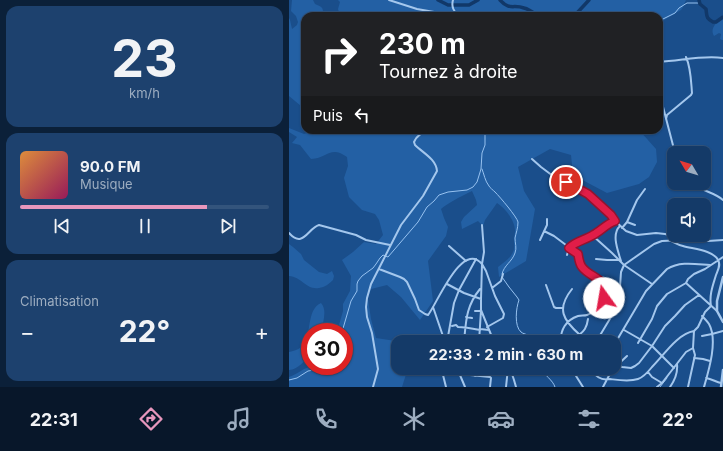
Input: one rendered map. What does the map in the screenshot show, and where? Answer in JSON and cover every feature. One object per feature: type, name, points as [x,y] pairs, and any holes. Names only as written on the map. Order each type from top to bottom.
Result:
[{"type":"street","points":[[389,0],[417,9],[434,12]]},
{"type":"street","points":[[452,2],[452,7],[455,12]]},
{"type":"street","points":[[663,61],[707,56],[723,58]]},
{"type":"street","points":[[666,119],[667,115],[692,93],[688,62],[686,58]]},
{"type":"street","points":[[663,107],[673,146]]},
{"type":"street","points":[[373,387],[378,369],[366,307],[371,284],[401,225],[423,196],[437,171],[437,166],[433,160],[415,145],[414,142],[416,138],[421,134]]},
{"type":"street","points":[[532,159],[553,176],[588,194],[611,215],[626,232],[637,235],[656,233],[667,235]]},
{"type":"street","points":[[621,261],[616,239],[617,230],[627,222],[637,200],[645,189]]},
{"type":"street","points":[[704,190],[723,200]]},
{"type":"street","points":[[540,240],[547,225],[547,219]]},
{"type":"street","points":[[567,255],[569,248],[574,244],[592,236],[615,221]]},
{"type":"street","points":[[627,222],[635,225]]},
{"type":"street","points":[[289,233],[297,239],[304,237],[314,227],[319,225],[366,240],[390,245]]},
{"type":"street","points":[[480,335],[482,264],[484,252],[482,225]]},
{"type":"street","points":[[544,231],[554,236],[578,254],[579,262],[582,268],[603,284],[607,293],[596,309],[587,315],[574,318],[567,322],[561,335]]},
{"type":"street","points":[[592,236],[624,265],[652,284]]},
{"type":"street","points":[[600,335],[616,307],[621,272],[624,265],[654,244],[667,240]]},
{"type":"street","points":[[711,241],[723,240]]},
{"type":"street","points":[[673,242],[681,246],[700,250],[716,256],[719,268],[711,288],[711,306]]},
{"type":"street","points":[[449,246],[466,261]]},
{"type":"street","points":[[638,343],[661,300],[673,289],[686,283],[691,276],[723,257]]},
{"type":"street","points":[[378,269],[400,276],[407,282],[419,310],[428,315],[446,284],[459,266],[466,261],[473,259],[479,260],[486,271],[495,296],[504,314],[502,319],[487,327]]},
{"type":"street","points":[[448,335],[459,290],[476,259]]},
{"type":"street","points":[[596,259],[621,261]]},
{"type":"street","points":[[620,335],[643,296],[652,284],[667,269],[671,266],[686,263],[710,265]]},
{"type":"street","points":[[492,288],[501,281],[503,274]]},
{"type":"street","points":[[717,311],[717,301],[722,287],[723,277]]},
{"type":"street","points":[[686,283],[717,311],[723,321]]},
{"type":"street","points":[[446,284],[464,294],[481,298]]},
{"type":"street","points":[[546,286],[554,307],[562,308]]},
{"type":"street","points":[[465,335],[466,317],[473,297],[481,288]]},
{"type":"street","points":[[572,289],[562,308],[567,322],[580,334],[587,328],[588,319]]},
{"type":"street","points":[[621,366],[625,368],[631,368],[639,363],[665,326],[685,305],[699,294]]},
{"type":"street","points":[[595,375],[607,380],[636,380],[642,377],[649,372],[679,339],[687,333],[694,331],[698,327],[707,309],[711,306]]},
{"type":"street","points":[[433,307],[443,335]]},
{"type":"street","points":[[596,309],[600,313]]},
{"type":"street","points":[[481,310],[491,335]]},
{"type":"street","points":[[475,311],[481,310]]},
{"type":"street","points":[[703,316],[708,322],[712,334],[712,349],[703,387]]},
{"type":"street","points":[[466,317],[472,318]]},
{"type":"street","points":[[453,326],[456,325],[465,329],[489,330]]},
{"type":"street","points":[[624,330],[652,346],[673,368]]},
{"type":"street","points":[[689,387],[695,358],[693,348],[694,331]]},
{"type":"street","points":[[702,336],[723,331]]},
{"type":"street","points":[[657,387],[662,383],[686,352],[693,348]]},
{"type":"street","points":[[621,361],[627,356]]},
{"type":"street","points":[[695,358],[710,360]]},
{"type":"street","points":[[670,387],[676,378],[677,364]]},
{"type":"street","points":[[721,387],[723,370]]},
{"type":"street","points":[[649,372],[662,383]]},
{"type":"street","points":[[443,375],[446,387]]},
{"type":"street","points":[[460,375],[465,387]]},
{"type":"street","points":[[468,375],[490,377],[490,387]]},
{"type":"street","points":[[506,387],[508,375]]},
{"type":"street","points":[[512,375],[516,387]]},
{"type":"street","points":[[575,375],[583,387]]},
{"type":"street","points":[[603,387],[610,375]]},
{"type":"street","points":[[706,378],[716,382],[722,381]]},
{"type":"shaded area","points":[[292,0],[313,0],[315,4],[322,8],[323,12],[301,12],[301,106],[289,96],[289,18],[292,29],[298,22],[296,16],[291,11]]},
{"type":"shaded area","points":[[338,0],[686,0],[681,10],[663,21],[663,12],[339,12],[338,9],[340,2]]},
{"type":"shaded area","points":[[723,15],[722,40],[720,39],[721,34],[719,33],[714,36],[713,28]]},
{"type":"shaded area","points":[[289,128],[301,134],[643,134],[656,149],[657,162],[649,177],[639,184],[607,193],[573,175],[571,155],[550,149],[518,167],[524,191],[535,209],[526,261],[499,277],[498,267],[510,257],[514,249],[515,227],[509,215],[497,203],[485,220],[483,226],[478,221],[462,229],[461,222],[464,217],[477,205],[472,191],[449,203],[441,209],[448,227],[446,236],[428,261],[433,301],[420,320],[401,297],[387,285],[371,289],[368,299],[376,338],[391,340],[391,375],[406,375],[402,387],[289,387],[289,377],[301,371],[301,375],[353,375],[353,323],[340,323],[343,311],[343,304],[350,291],[351,276],[342,260],[364,242],[376,244],[383,235],[379,220],[375,214],[362,210],[349,197],[344,178],[348,166],[347,157],[337,152],[333,152],[311,159],[300,145],[292,143],[297,137],[289,132]]},
{"type":"shaded area","points":[[289,244],[301,254],[304,260],[319,272],[327,274],[332,271],[334,276],[333,280],[325,286],[315,288],[289,276]]},
{"type":"shaded area","points":[[321,303],[323,306],[323,323],[310,323],[316,307]]},
{"type":"shaded area","points":[[301,347],[301,364],[292,370],[289,370],[289,352]]},
{"type":"waterway","points":[[438,0],[448,5],[469,5],[478,0]]},
{"type":"waterway","points":[[500,0],[506,5],[520,7],[532,12]]},
{"type":"waterway","points":[[578,12],[589,0]]},
{"type":"waterway","points":[[699,0],[700,4],[706,9],[707,17],[711,21],[716,22],[723,17]]},
{"type":"waterway","points":[[663,19],[675,13],[679,8],[687,3],[700,3]]},
{"type":"waterway","points":[[345,323],[351,301],[357,291],[358,281],[362,276],[373,268],[383,255],[388,257],[418,222],[427,207],[439,195],[448,192],[467,190],[473,187],[477,182],[481,169],[482,153],[485,145],[485,134]]},
{"type":"waterway","points":[[482,169],[489,187],[508,207],[518,222],[515,238],[515,253],[504,268],[502,274]]},
{"type":"waterway","points":[[502,277],[519,300],[516,317],[517,326],[522,333],[527,335]]},
{"type":"waterway","points":[[289,380],[302,375]]},
{"type":"waterway","points":[[546,375],[555,387]]},
{"type":"waterway","points":[[660,387],[667,378]]},
{"type":"route","points":[[566,182],[588,194],[611,215],[615,221],[592,236],[574,244],[569,248],[578,254],[579,262],[582,268],[588,274],[596,278],[606,288],[607,293],[604,298]]}]
